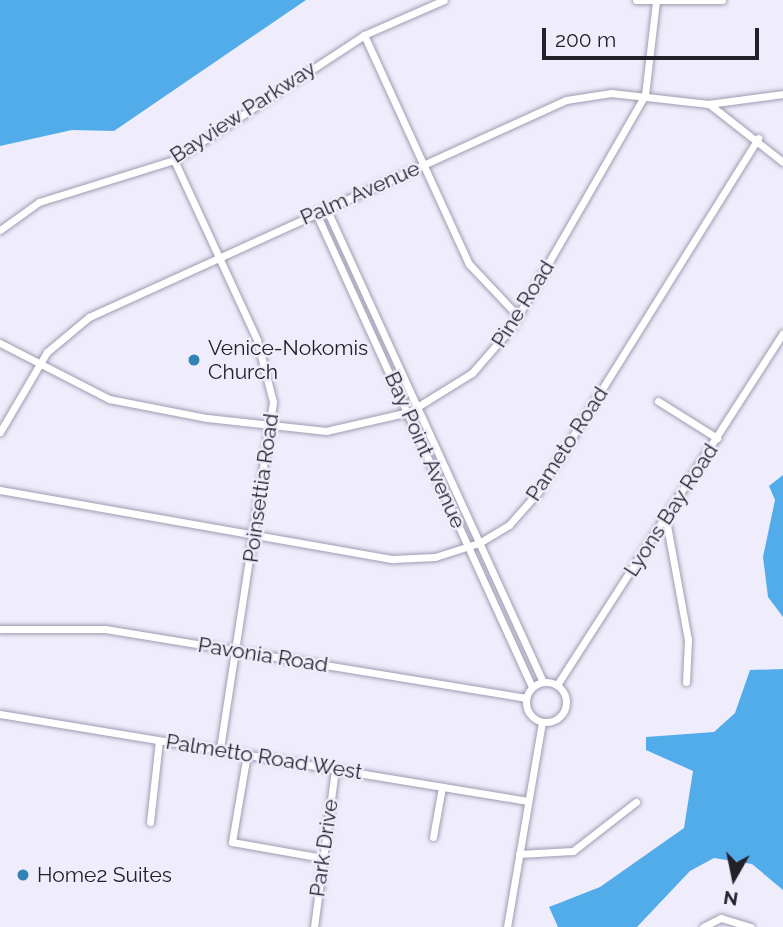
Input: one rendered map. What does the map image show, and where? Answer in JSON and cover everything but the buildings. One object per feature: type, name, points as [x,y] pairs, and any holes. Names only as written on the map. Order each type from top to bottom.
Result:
[{"type":"street","name":"Bayview Parkway","points":[[0,230],[39,202],[174,160],[363,35],[443,0]]},
{"type":"street","points":[[636,0],[722,0]]},
{"type":"street","name":"Pine Road","points":[[0,344],[109,399],[273,428],[342,429],[418,408],[482,365],[518,316],[645,95],[656,1]]},
{"type":"street","points":[[363,35],[474,273],[518,316]]},
{"type":"street","name":"Palm Avenue","points":[[0,432],[38,365],[79,323],[219,256],[582,94],[645,95],[708,104],[783,94]]},
{"type":"street","points":[[708,104],[758,138],[783,162]]},
{"type":"street","name":"Pameto Road","points":[[0,492],[10,496],[405,560],[480,543],[509,525],[538,492],[758,138]]},
{"type":"street","name":"Poinsettia Road","points":[[174,160],[266,363],[273,428],[220,750]]},
{"type":"street","name":"Bay Point Avenue","points":[[327,208],[543,682]]},
{"type":"street","name":"Bay Point Avenue","points":[[316,213],[409,412],[532,687]]},
{"type":"street","name":"Lyons Bay Road","points":[[557,685],[783,333]]},
{"type":"street","points":[[658,401],[717,438]]},
{"type":"street","points":[[666,519],[687,631],[686,682]]},
{"type":"street","name":"Pavonia Road","points":[[0,629],[91,627],[526,698]]},
{"type":"street","points":[[543,682],[557,685],[566,706],[554,720],[542,722],[531,716],[526,698],[532,687],[543,682]]},
{"type":"street","name":"Palmetto Road West","points":[[0,714],[528,801]]},
{"type":"street","points":[[507,927],[542,722]]},
{"type":"street","points":[[150,822],[159,740]]},
{"type":"street","points":[[247,754],[232,842],[323,858]]},
{"type":"street","name":"Park Drive","points":[[314,927],[335,769]]},
{"type":"street","points":[[433,838],[442,787]]},
{"type":"street","points":[[519,854],[573,851],[636,802]]},
{"type":"street","points":[[703,927],[721,918],[751,927]]},
{"type":"water","points":[[0,0],[306,0],[114,131],[72,130],[0,146]]},
{"type":"water","points":[[783,475],[783,617],[768,597],[763,557],[775,500],[769,486]]},
{"type":"water","points":[[783,669],[783,890],[752,864],[714,858],[690,871],[637,927],[558,927],[549,907],[600,887],[684,828],[693,771],[646,750],[646,737],[714,732],[735,713],[750,670]]},
{"type":"place","name":"Venice-Nokomis Church","points":[[194,360]]},
{"type":"place","name":"Home2 Suites","points":[[23,875]]}]
